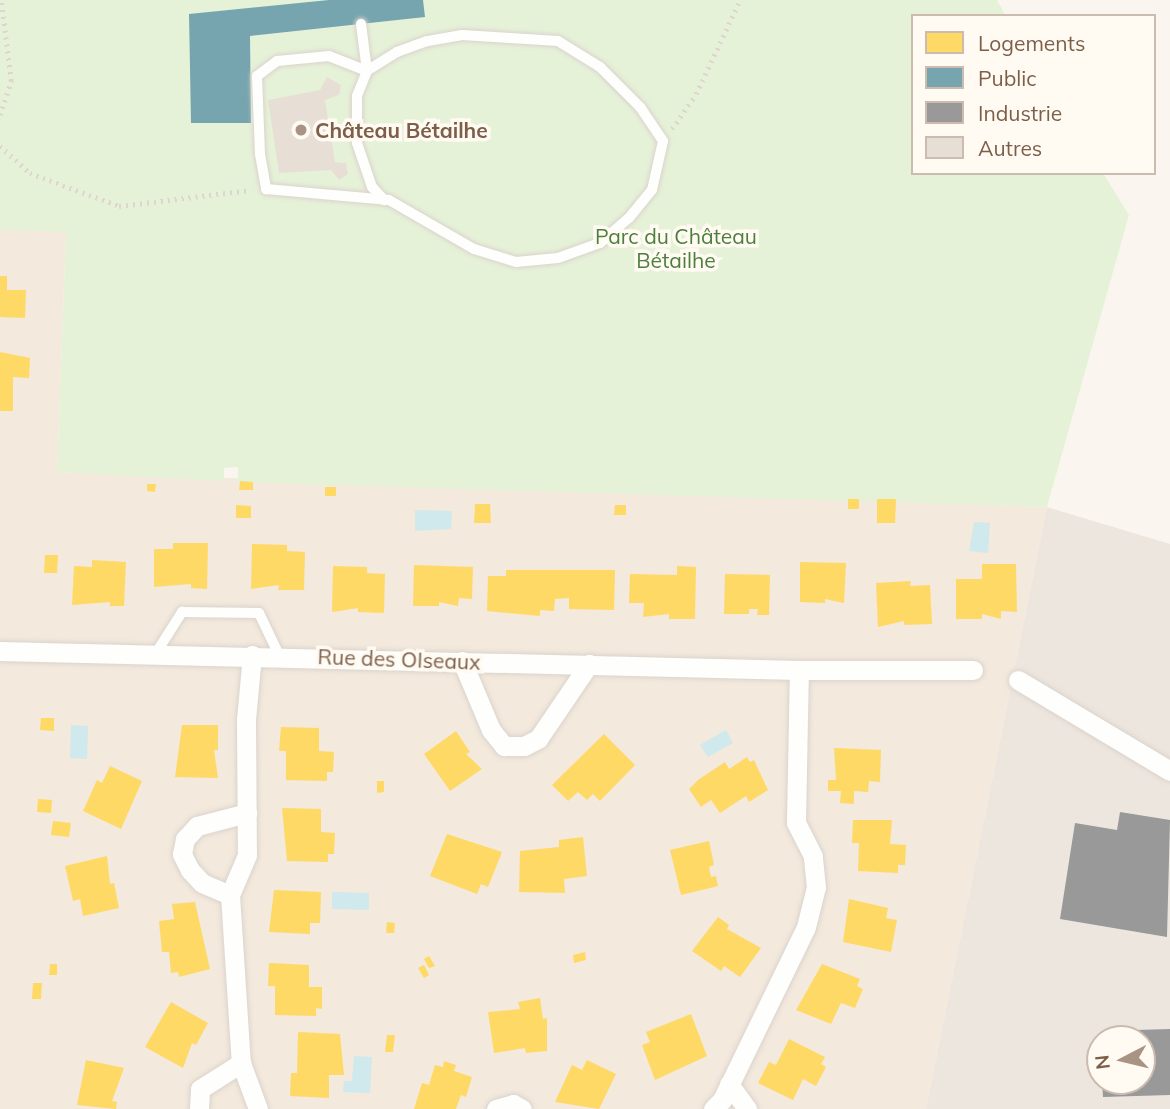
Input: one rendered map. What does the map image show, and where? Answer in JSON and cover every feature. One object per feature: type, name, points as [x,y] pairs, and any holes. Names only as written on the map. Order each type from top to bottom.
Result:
[{"type":"street","name":"Rue des OIseaux","points":[[0,651],[252,654],[799,670],[973,670]]},
{"type":"street","points":[[252,654],[246,720],[247,855],[230,895],[241,1063],[258,1109]]},
{"type":"street","points":[[462,661],[491,730],[504,746],[524,746],[538,739],[589,664]]},
{"type":"street","points":[[713,1109],[729,1084],[806,927],[817,887],[813,856],[796,821],[799,670]]},
{"type":"street","points":[[1018,680],[1170,771]]},
{"type":"street","points":[[230,895],[202,883],[190,870],[182,854],[185,839],[197,826],[247,813]]},
{"type":"street","points":[[199,1109],[200,1089],[241,1063]]},
{"type":"street","points":[[729,1084],[747,1109]]},
{"type":"street","points":[[496,1109],[513,1104],[522,1109]]},
{"type":"lane","points":[[361,24],[368,71],[357,96],[357,143],[372,187],[384,200],[474,249],[516,262],[558,258],[600,243],[629,218],[652,190],[663,141],[641,108],[600,67],[558,41],[462,35],[397,52],[368,71]]},
{"type":"lane","points":[[368,71],[329,55],[277,61],[257,76],[260,154],[266,188],[384,200]]},
{"type":"lane","points":[[156,653],[182,612],[259,613],[279,655]]},
{"type":"path","points":[[0,115],[11,81],[1,0]]},
{"type":"path","points":[[663,141],[696,94],[740,0]]},
{"type":"path","points":[[0,146],[30,173],[119,206],[266,188]]},
{"type":"shaded area","points":[[0,230],[66,231],[57,472],[1047,507],[926,1109],[0,1109]]},
{"type":"shaded area","points":[[1047,507],[1170,544],[1170,1109],[926,1109]]},
{"type":"green space","name":"Parc du Château Bétailhe","points":[[0,0],[997,0],[1005,14],[911,14],[911,175],[1104,175],[1129,215],[1047,507],[238,482],[238,467],[224,468],[224,481],[57,472],[66,232],[0,230]]},
{"type":"water","points":[[415,510],[452,511],[451,529],[415,531]]},
{"type":"water","points":[[974,522],[990,523],[988,553],[969,551]]},
{"type":"water","points":[[71,725],[88,726],[87,759],[70,758]]},
{"type":"water","points":[[726,730],[733,743],[708,757],[700,745]]},
{"type":"water","points":[[332,892],[369,893],[369,910],[332,909]]},
{"type":"water","points":[[354,1056],[372,1057],[370,1093],[343,1092],[344,1081],[352,1081]]},
{"type":"building: Logements","points":[[0,276],[7,276],[7,290],[26,290],[25,318],[0,317]]},
{"type":"building: Logements","points":[[0,352],[30,358],[29,378],[13,377],[13,411],[0,411]]},
{"type":"building: Logements","points":[[240,481],[253,482],[253,490],[239,490]]},
{"type":"building: Logements","points":[[147,484],[156,484],[155,492],[147,491]]},
{"type":"building: Logements","points":[[325,487],[336,487],[336,496],[325,496]]},
{"type":"building: Logements","points":[[848,499],[859,499],[859,509],[848,509]]},
{"type":"building: Logements","points":[[877,499],[896,499],[895,523],[877,523]]},
{"type":"building: Logements","points":[[475,504],[490,504],[491,523],[474,523]]},
{"type":"building: Logements","points":[[236,505],[251,506],[251,518],[236,518]]},
{"type":"building: Logements","points":[[615,505],[626,505],[626,515],[614,515]]},
{"type":"building: Logements","points":[[173,543],[208,543],[207,589],[191,588],[191,584],[154,587],[154,549],[173,549]]},
{"type":"building: Logements","points":[[252,544],[287,545],[287,551],[305,552],[304,590],[278,590],[279,585],[251,589]]},
{"type":"building: Logements","points":[[45,555],[58,555],[57,573],[44,573]]},
{"type":"building: Logements","points":[[92,560],[126,562],[124,606],[110,606],[110,602],[72,605],[74,566],[92,567]]},
{"type":"building: Logements","points":[[800,562],[846,563],[844,603],[825,599],[825,603],[800,602]]},
{"type":"building: Logements","points":[[982,564],[1016,564],[1017,612],[1001,611],[1001,619],[982,614],[982,619],[956,619],[956,579],[982,579]]},
{"type":"building: Logements","points":[[414,565],[473,567],[472,599],[459,598],[458,606],[439,602],[439,606],[413,606]]},
{"type":"building: Logements","points":[[333,566],[367,567],[367,573],[385,574],[384,613],[358,612],[358,608],[332,612]]},
{"type":"building: Logements","points":[[677,566],[696,567],[695,619],[669,619],[669,614],[643,617],[644,603],[629,603],[630,574],[677,575]]},
{"type":"building: Logements","points":[[506,570],[615,570],[614,610],[569,609],[569,598],[555,599],[554,611],[540,610],[540,616],[487,611],[488,576],[506,576]]},
{"type":"building: Logements","points":[[725,574],[770,575],[769,615],[757,615],[758,609],[749,609],[749,614],[724,614]]},
{"type":"building: Logements","points":[[911,581],[910,586],[930,585],[932,624],[904,625],[904,621],[878,627],[876,583]]},
{"type":"building: Logements","points":[[41,718],[54,718],[54,731],[40,730]]},
{"type":"building: Logements","points":[[182,725],[218,725],[218,750],[214,750],[218,778],[175,777]]},
{"type":"building: Logements","points":[[281,727],[319,728],[319,751],[334,752],[333,772],[327,772],[327,781],[286,780],[286,751],[279,751]]},
{"type":"building: Logements","points":[[456,731],[470,752],[466,754],[482,769],[450,791],[424,754]]},
{"type":"building: Logements","points":[[604,734],[635,765],[600,801],[593,794],[587,800],[578,792],[568,801],[552,785]]},
{"type":"building: Logements","points":[[834,748],[881,750],[880,782],[869,781],[868,792],[854,791],[854,804],[840,803],[841,791],[828,791],[828,780],[836,780]]},
{"type":"building: Logements","points":[[747,757],[750,762],[754,760],[768,790],[749,802],[746,796],[720,813],[711,800],[701,807],[689,789],[725,762],[729,769]]},
{"type":"building: Logements","points":[[110,766],[142,781],[121,829],[83,811],[97,780],[102,783]]},
{"type":"building: Logements","points":[[377,781],[384,781],[384,792],[377,793]]},
{"type":"building: Logements","points":[[38,799],[52,800],[51,813],[37,812]]},
{"type":"building: Logements","points":[[282,808],[321,809],[321,832],[335,833],[334,854],[328,854],[328,862],[287,861]]},
{"type":"building: Logements","points":[[853,820],[892,820],[890,844],[906,845],[905,865],[898,865],[898,873],[858,871],[859,843],[852,843]]},
{"type":"building: Logements","points":[[53,821],[71,823],[69,837],[51,835]]},
{"type":"building: Logements","points":[[447,834],[502,852],[488,887],[481,884],[477,894],[430,876]]},
{"type":"building: Logements","points":[[583,837],[587,876],[564,879],[565,893],[519,892],[520,851],[559,847],[559,840]]},
{"type":"building: Logements","points":[[709,841],[714,865],[709,867],[711,877],[716,876],[718,886],[681,895],[670,850]]},
{"type":"building: Logements","points":[[107,856],[110,884],[114,883],[119,908],[83,916],[80,899],[73,901],[65,866]]},
{"type":"building: Logements","points":[[274,890],[321,892],[320,923],[310,923],[310,934],[269,932]]},
{"type":"building: Logements","points":[[849,899],[888,908],[886,918],[897,920],[891,952],[843,942]]},
{"type":"building: Logements","points":[[195,902],[210,969],[179,977],[178,972],[171,973],[169,952],[162,952],[159,921],[174,919],[172,904]]},
{"type":"building: Logements","points":[[718,917],[729,925],[727,929],[761,948],[740,977],[724,966],[721,971],[692,951]]},
{"type":"building: Logements","points":[[387,922],[395,923],[394,933],[386,933]]},
{"type":"building: Logements","points":[[585,952],[586,960],[574,963],[573,955]]},
{"type":"building: Logements","points":[[429,956],[435,966],[429,968],[424,959]]},
{"type":"building: Logements","points":[[269,963],[309,965],[309,987],[322,987],[322,1009],[316,1008],[316,1016],[275,1015],[275,986],[268,986]]},
{"type":"building: Logements","points":[[50,964],[57,964],[57,975],[49,975]]},
{"type":"building: Logements","points":[[822,964],[860,979],[857,986],[863,989],[855,1008],[841,1003],[831,1024],[796,1010]]},
{"type":"building: Logements","points":[[424,965],[429,975],[424,978],[418,968]]},
{"type":"building: Logements","points":[[33,983],[42,983],[41,999],[32,999]]},
{"type":"building: Logements","points":[[540,998],[543,1019],[547,1018],[547,1051],[526,1053],[525,1048],[494,1053],[488,1012],[520,1009],[518,1002]]},
{"type":"building: Logements","points":[[171,1002],[208,1023],[196,1045],[192,1043],[183,1068],[145,1047]]},
{"type":"building: Logements","points":[[691,1014],[707,1056],[655,1080],[642,1045],[650,1042],[646,1032]]},
{"type":"building: Logements","points":[[298,1032],[340,1034],[344,1075],[329,1075],[329,1098],[290,1096],[291,1073],[297,1073]]},
{"type":"building: Logements","points":[[387,1035],[395,1035],[393,1052],[385,1052]]},
{"type":"building: Logements","points":[[789,1039],[825,1057],[821,1064],[826,1067],[816,1086],[803,1079],[793,1100],[758,1083],[769,1062],[776,1065]]},
{"type":"building: Logements","points":[[86,1060],[124,1068],[112,1101],[117,1102],[116,1109],[77,1105]]},
{"type":"building: Logements","points":[[587,1060],[616,1074],[599,1109],[555,1102],[572,1065],[582,1070]]},
{"type":"building: Logements","points":[[444,1061],[456,1065],[454,1071],[472,1077],[466,1097],[461,1095],[456,1109],[414,1109],[422,1083],[429,1085],[435,1065],[443,1067]]},
{"type":"building: Public","points":[[329,0],[423,0],[425,17],[250,36],[251,123],[191,123],[189,14]]},
{"type":"building: Industrie","points":[[1120,812],[1170,820],[1167,937],[1060,919],[1075,823],[1117,830]]},
{"type":"building: Industrie","points":[[1156,1029],[1170,1029],[1170,1095],[1103,1097],[1156,1095]]},
{"type":"building: Autres","name":"Château Bétailhe","points":[[327,77],[341,85],[339,95],[325,100],[335,162],[346,163],[348,174],[339,180],[331,170],[279,173],[268,100],[320,90]]},
{"type":"place","name":"Château Bétailhe","points":[[301,130]]}]
